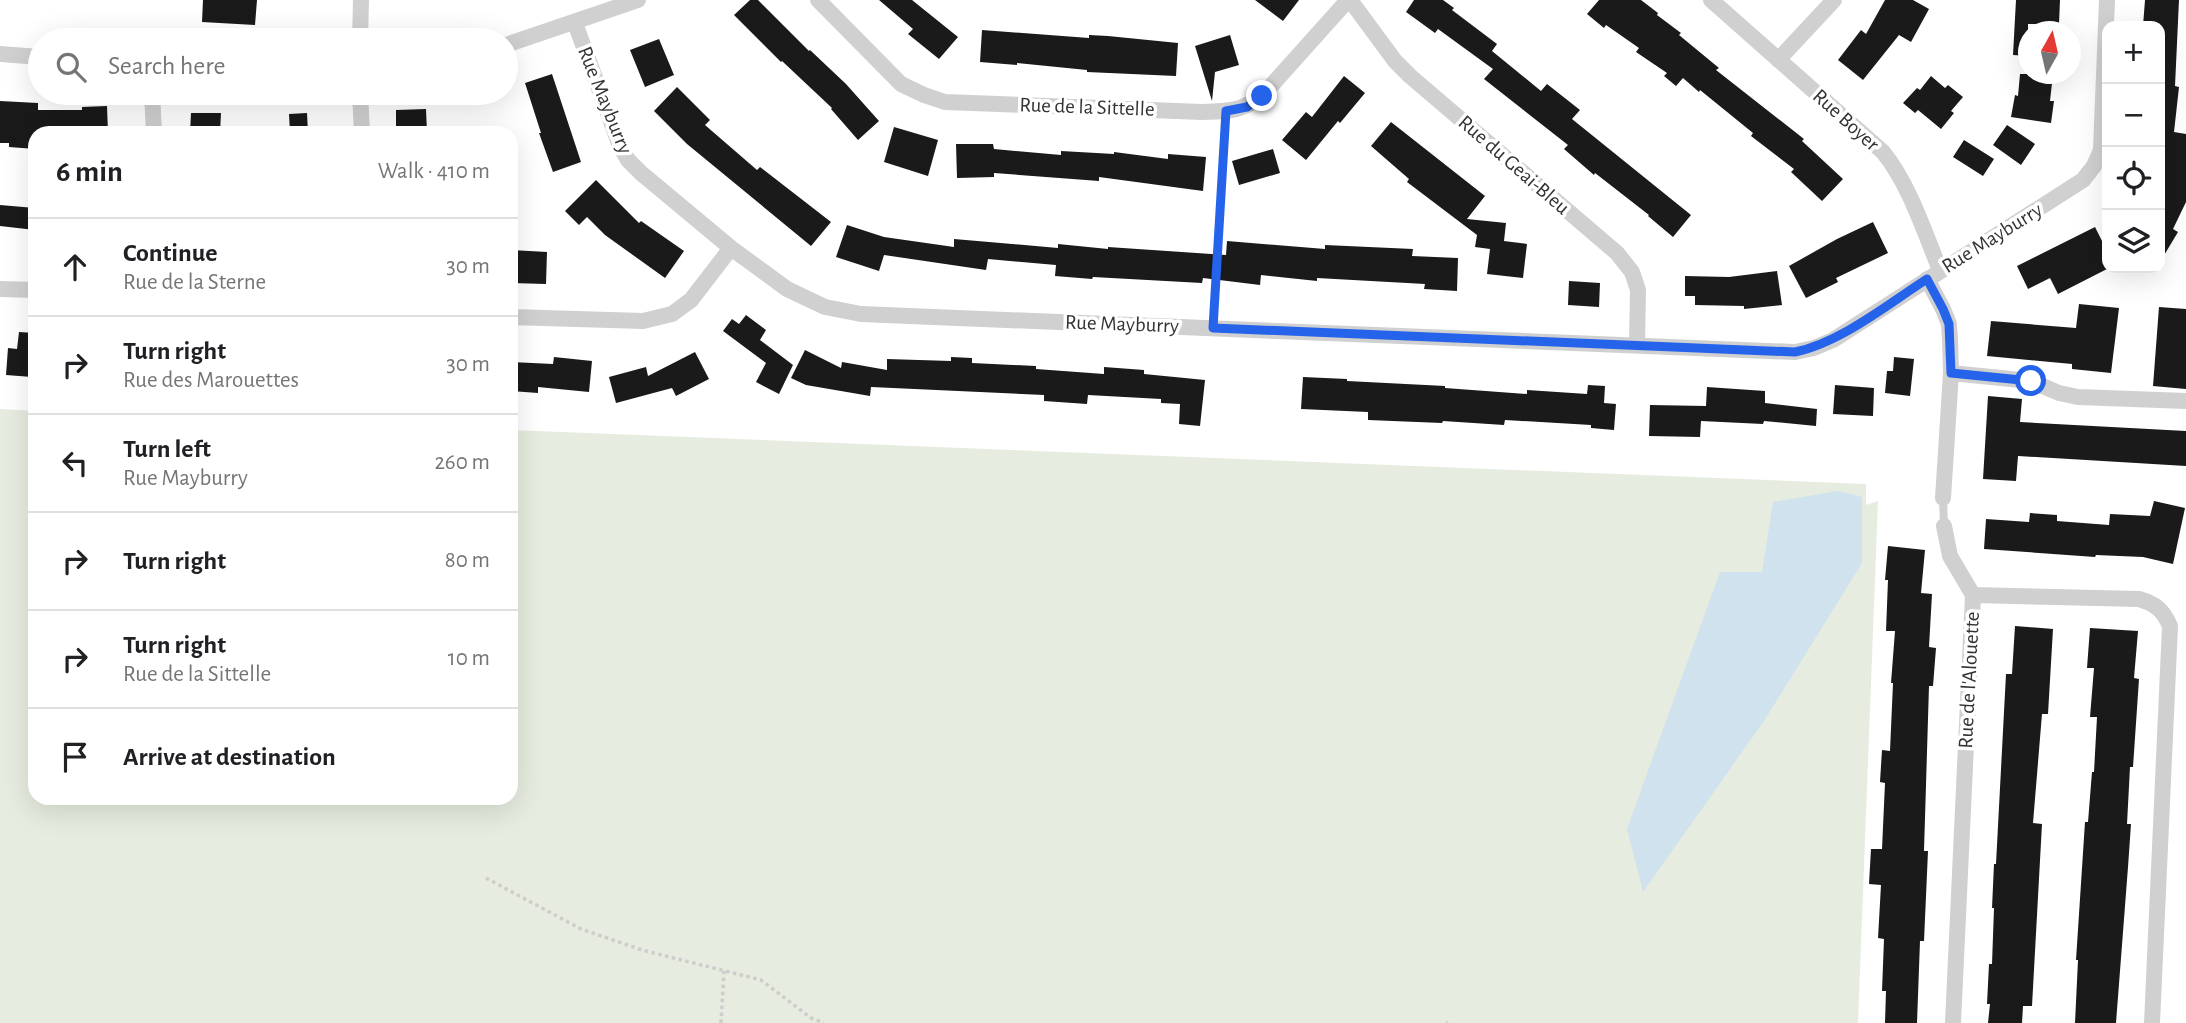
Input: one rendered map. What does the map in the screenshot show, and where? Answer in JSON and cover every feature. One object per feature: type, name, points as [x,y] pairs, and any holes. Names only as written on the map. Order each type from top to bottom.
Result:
[{"type":"street","points":[[360,28],[361,0]]},
{"type":"street","points":[[518,41],[638,0]]},
{"type":"street","name":"Rue de la Sittelle","points":[[818,0],[901,84],[924,96],[946,102],[1226,111],[1247,107],[1262,96],[1349,0]]},
{"type":"street","name":"Rue du Geai-Bleu","points":[[1349,0],[1395,61],[1410,76],[1618,253],[1632,272],[1638,290],[1637,345]]},
{"type":"street","name":"Rue Boyer","points":[[1711,0],[1883,152],[1893,164],[1949,324],[1951,373],[1943,498]]},
{"type":"street","points":[[1778,60],[1834,0]]},
{"type":"street","name":"Rue Mayburry","points":[[575,23],[620,146],[628,160],[731,248],[787,289],[825,307],[843,312],[1795,352],[1833,340],[2083,180],[2094,166],[2101,149],[2107,0]]},
{"type":"street","points":[[0,54],[28,56]]},
{"type":"street","points":[[153,105],[154,126]]},
{"type":"street","points":[[361,105],[362,126]]},
{"type":"street","points":[[518,317],[643,321],[672,314],[691,300],[731,248]]},
{"type":"street","points":[[0,289],[28,290]]},
{"type":"street","points":[[1951,373],[2031,381],[2059,393],[2078,397],[2186,401]]},
{"type":"street","points":[[1944,526],[1950,556],[1973,595]]},
{"type":"street","name":"Rue de l'Alouette","points":[[1953,1023],[1973,595],[2139,599],[2153,603],[2164,612],[2171,626],[2178,673],[2151,1023]]},
{"type":"lane","points":[[1943,498],[1944,526]]},
{"type":"path","points":[[1213,328],[1226,111]]},
{"type":"path","points":[[486,878],[581,929],[642,950],[761,979],[811,1017],[824,1023]]},
{"type":"path","points":[[721,1023],[724,971]]},
{"type":"shaded area","points":[[0,409],[28,411],[28,805],[518,805],[518,430],[1866,484],[1866,505],[1878,501],[1858,1023],[0,1023]]},
{"type":"water","points":[[1838,491],[1862,497],[1862,563],[1764,721],[1643,892],[1627,829],[1720,572],[1762,572],[1773,502]]},
{"type":"building","points":[[203,0],[257,0],[255,25],[202,22]]},
{"type":"building","points":[[750,0],[758,0],[846,84],[879,121],[858,140],[832,108],[734,15]]},
{"type":"building","points":[[879,0],[912,0],[958,37],[939,59],[908,34],[913,29]]},
{"type":"building","points":[[1255,0],[1299,0],[1283,21]]},
{"type":"building","points":[[1414,0],[1443,0],[1497,44],[1492,51],[1541,91],[1547,84],[1580,110],[1572,119],[1691,215],[1673,237],[1564,149],[1568,145],[1484,79],[1493,69],[1438,29],[1435,33],[1406,12]]},
{"type":"building","points":[[1599,0],[1641,0],[1719,68],[1716,70],[1804,139],[1802,141],[1843,179],[1822,201],[1791,172],[1794,169],[1751,136],[1753,133],[1700,90],[1699,92],[1683,78],[1676,86],[1664,76],[1667,73],[1636,52],[1639,48],[1606,25],[1604,28],[1587,14]]},
{"type":"building","points":[[1885,0],[1913,0],[1929,9],[1911,42],[1899,35],[1863,80],[1838,60],[1861,30],[1866,34]]},
{"type":"building","points":[[2016,0],[2060,0],[2059,21],[2018,21],[2018,55],[2013,55]]},
{"type":"building","points":[[2145,0],[2179,0],[2175,86],[2179,87],[2174,132],[2186,134],[2186,202],[2173,229],[2178,232],[2165,254],[2165,21],[2143,21]]},
{"type":"building","points":[[982,30],[1089,38],[1089,35],[1108,36],[1178,43],[1176,76],[1087,72],[1017,63],[980,62]]},
{"type":"building","points":[[1230,35],[1239,65],[1215,72],[1212,101],[1195,46]]},
{"type":"building","points":[[659,39],[674,75],[645,87],[630,50]]},
{"type":"building","points":[[552,74],[581,162],[553,172],[525,83]]},
{"type":"building","points":[[1344,76],[1365,93],[1306,160],[1282,140],[1306,112],[1312,117]]},
{"type":"building","points":[[1931,76],[1945,88],[1948,85],[1963,97],[1941,129],[1918,110],[1915,113],[1903,103],[1917,88],[1920,90]]},
{"type":"building","points":[[2019,84],[2052,84],[2050,101],[2054,101],[2051,123],[2011,117],[2015,95],[2018,96]]},
{"type":"building","points":[[677,87],[710,120],[705,125],[757,170],[760,167],[831,222],[811,246],[687,144],[654,111]]},
{"type":"building","points":[[0,101],[28,102],[28,105],[38,105],[38,110],[82,110],[82,107],[107,106],[108,126],[28,126],[28,148],[9,147],[9,143],[0,143]]},
{"type":"building","points":[[426,109],[427,126],[396,126],[396,110]]},
{"type":"building","points":[[191,113],[221,113],[220,126],[190,126]]},
{"type":"building","points":[[307,113],[308,126],[290,126],[289,114]]},
{"type":"building","points":[[1391,122],[1485,196],[1467,219],[1506,223],[1504,241],[1527,244],[1523,278],[1487,274],[1490,249],[1475,247],[1477,235],[1407,182],[1409,179],[1371,146]]},
{"type":"building","points":[[2007,125],[2035,144],[2021,165],[1993,145]]},
{"type":"building","points":[[894,127],[938,140],[928,176],[884,162]]},
{"type":"building","points":[[1964,140],[1994,159],[1983,176],[1953,157]]},
{"type":"building","points":[[956,144],[993,144],[994,149],[1061,155],[1061,151],[1114,152],[1168,159],[1168,154],[1206,157],[1203,191],[1099,177],[1099,181],[994,173],[994,177],[957,178]]},
{"type":"building","points":[[1273,149],[1280,173],[1239,185],[1232,161]]},
{"type":"building","points":[[596,180],[639,223],[641,221],[684,251],[665,278],[605,235],[587,217],[579,225],[565,211]]},
{"type":"building","points":[[0,205],[28,207],[28,229],[0,226]]},
{"type":"building","points":[[1873,222],[1888,253],[1836,278],[1838,282],[1806,298],[1789,266]]},
{"type":"building","points":[[847,225],[884,237],[954,247],[954,239],[1058,248],[1058,244],[1226,255],[1227,241],[1325,249],[1325,245],[1413,249],[1412,256],[1458,258],[1457,291],[1424,289],[1425,284],[1317,278],[1317,281],[1261,275],[1260,285],[1203,278],[1202,283],[1092,279],[1055,276],[1056,265],[988,259],[986,270],[884,255],[879,271],[836,257]]},
{"type":"building","points":[[2095,227],[2102,241],[2102,272],[2058,294],[2050,278],[2028,289],[2017,266]]},
{"type":"building","points":[[518,250],[547,252],[546,284],[518,283]]},
{"type":"building","points":[[1777,271],[1782,305],[1744,309],[1744,306],[1695,305],[1695,296],[1685,296],[1685,276],[1729,277]]},
{"type":"building","points":[[1569,281],[1600,283],[1599,307],[1568,305]]},
{"type":"building","points":[[2079,304],[2119,308],[2111,373],[2072,369],[2072,364],[1987,356],[1991,321],[2076,328]]},
{"type":"building","points":[[2159,307],[2186,309],[2186,389],[2153,386]]},
{"type":"building","points":[[746,315],[766,330],[760,340],[793,365],[779,394],[756,382],[766,363],[723,331],[732,319],[739,324]]},
{"type":"building","points":[[19,332],[28,333],[28,377],[6,375],[8,348],[17,349]]},
{"type":"building","points":[[805,350],[841,368],[842,362],[887,370],[887,359],[951,361],[951,357],[972,358],[972,363],[1036,366],[1036,369],[1104,374],[1104,367],[1144,370],[1144,374],[1205,380],[1200,426],[1179,424],[1180,404],[1161,403],[1161,399],[1088,395],[1087,404],[1044,401],[1044,395],[871,387],[870,396],[806,385],[791,378]]},
{"type":"building","points":[[695,352],[709,379],[676,396],[672,388],[616,403],[609,377],[646,367],[648,376]]},
{"type":"building","points":[[554,357],[592,361],[589,392],[538,387],[538,393],[518,392],[518,362],[553,364]]},
{"type":"building","points":[[1894,357],[1914,359],[1910,396],[1885,393],[1887,371],[1893,371]]},
{"type":"building","points":[[1303,377],[1527,394],[1527,390],[1587,394],[1588,385],[1605,386],[1604,403],[1616,404],[1614,430],[1591,428],[1591,425],[1505,420],[1504,425],[1368,420],[1368,412],[1301,409]]},
{"type":"building","points":[[1835,385],[1874,388],[1873,416],[1833,414]]},
{"type":"building","points":[[1707,387],[1765,391],[1765,403],[1817,409],[1816,426],[1764,421],[1763,424],[1701,421],[1700,437],[1649,436],[1650,405],[1706,406]]},
{"type":"building","points":[[1988,396],[2022,399],[2020,422],[2186,431],[2186,466],[2018,456],[2016,481],[1983,479]]},
{"type":"building","points":[[2154,501],[2185,508],[2173,564],[2143,557],[2095,557],[1984,549],[1986,519],[2029,522],[2030,513],[2057,515],[2057,521],[2109,525],[2110,514],[2150,516]]},
{"type":"building","points":[[1888,546],[1925,550],[1921,593],[1932,594],[1929,647],[1936,648],[1933,686],[1929,686],[1924,851],[1928,851],[1924,941],[1920,941],[1917,1023],[1885,1023],[1886,991],[1882,991],[1884,939],[1878,938],[1881,885],[1869,884],[1871,849],[1882,849],[1885,783],[1880,782],[1882,750],[1890,751],[1895,631],[1886,631],[1888,580],[1885,580]]},
{"type":"building","points":[[2015,626],[2053,629],[2048,714],[2042,714],[2033,823],[2042,824],[2032,1006],[2023,1006],[2022,1023],[1988,1023],[1994,864],[2006,674],[2012,674]]},
{"type":"building","points":[[2090,628],[2138,631],[2134,678],[2139,679],[2127,824],[2131,824],[2116,1023],[2075,1023],[2076,960],[2085,822],[2088,822],[2094,772],[2097,717],[2090,717],[2094,668],[2087,668]]},
{"type":"route","points":[[1262,96],[1247,107],[1226,111],[1213,328],[1795,352],[1833,340],[1927,279],[1949,324],[1951,373],[2031,381]]}]
